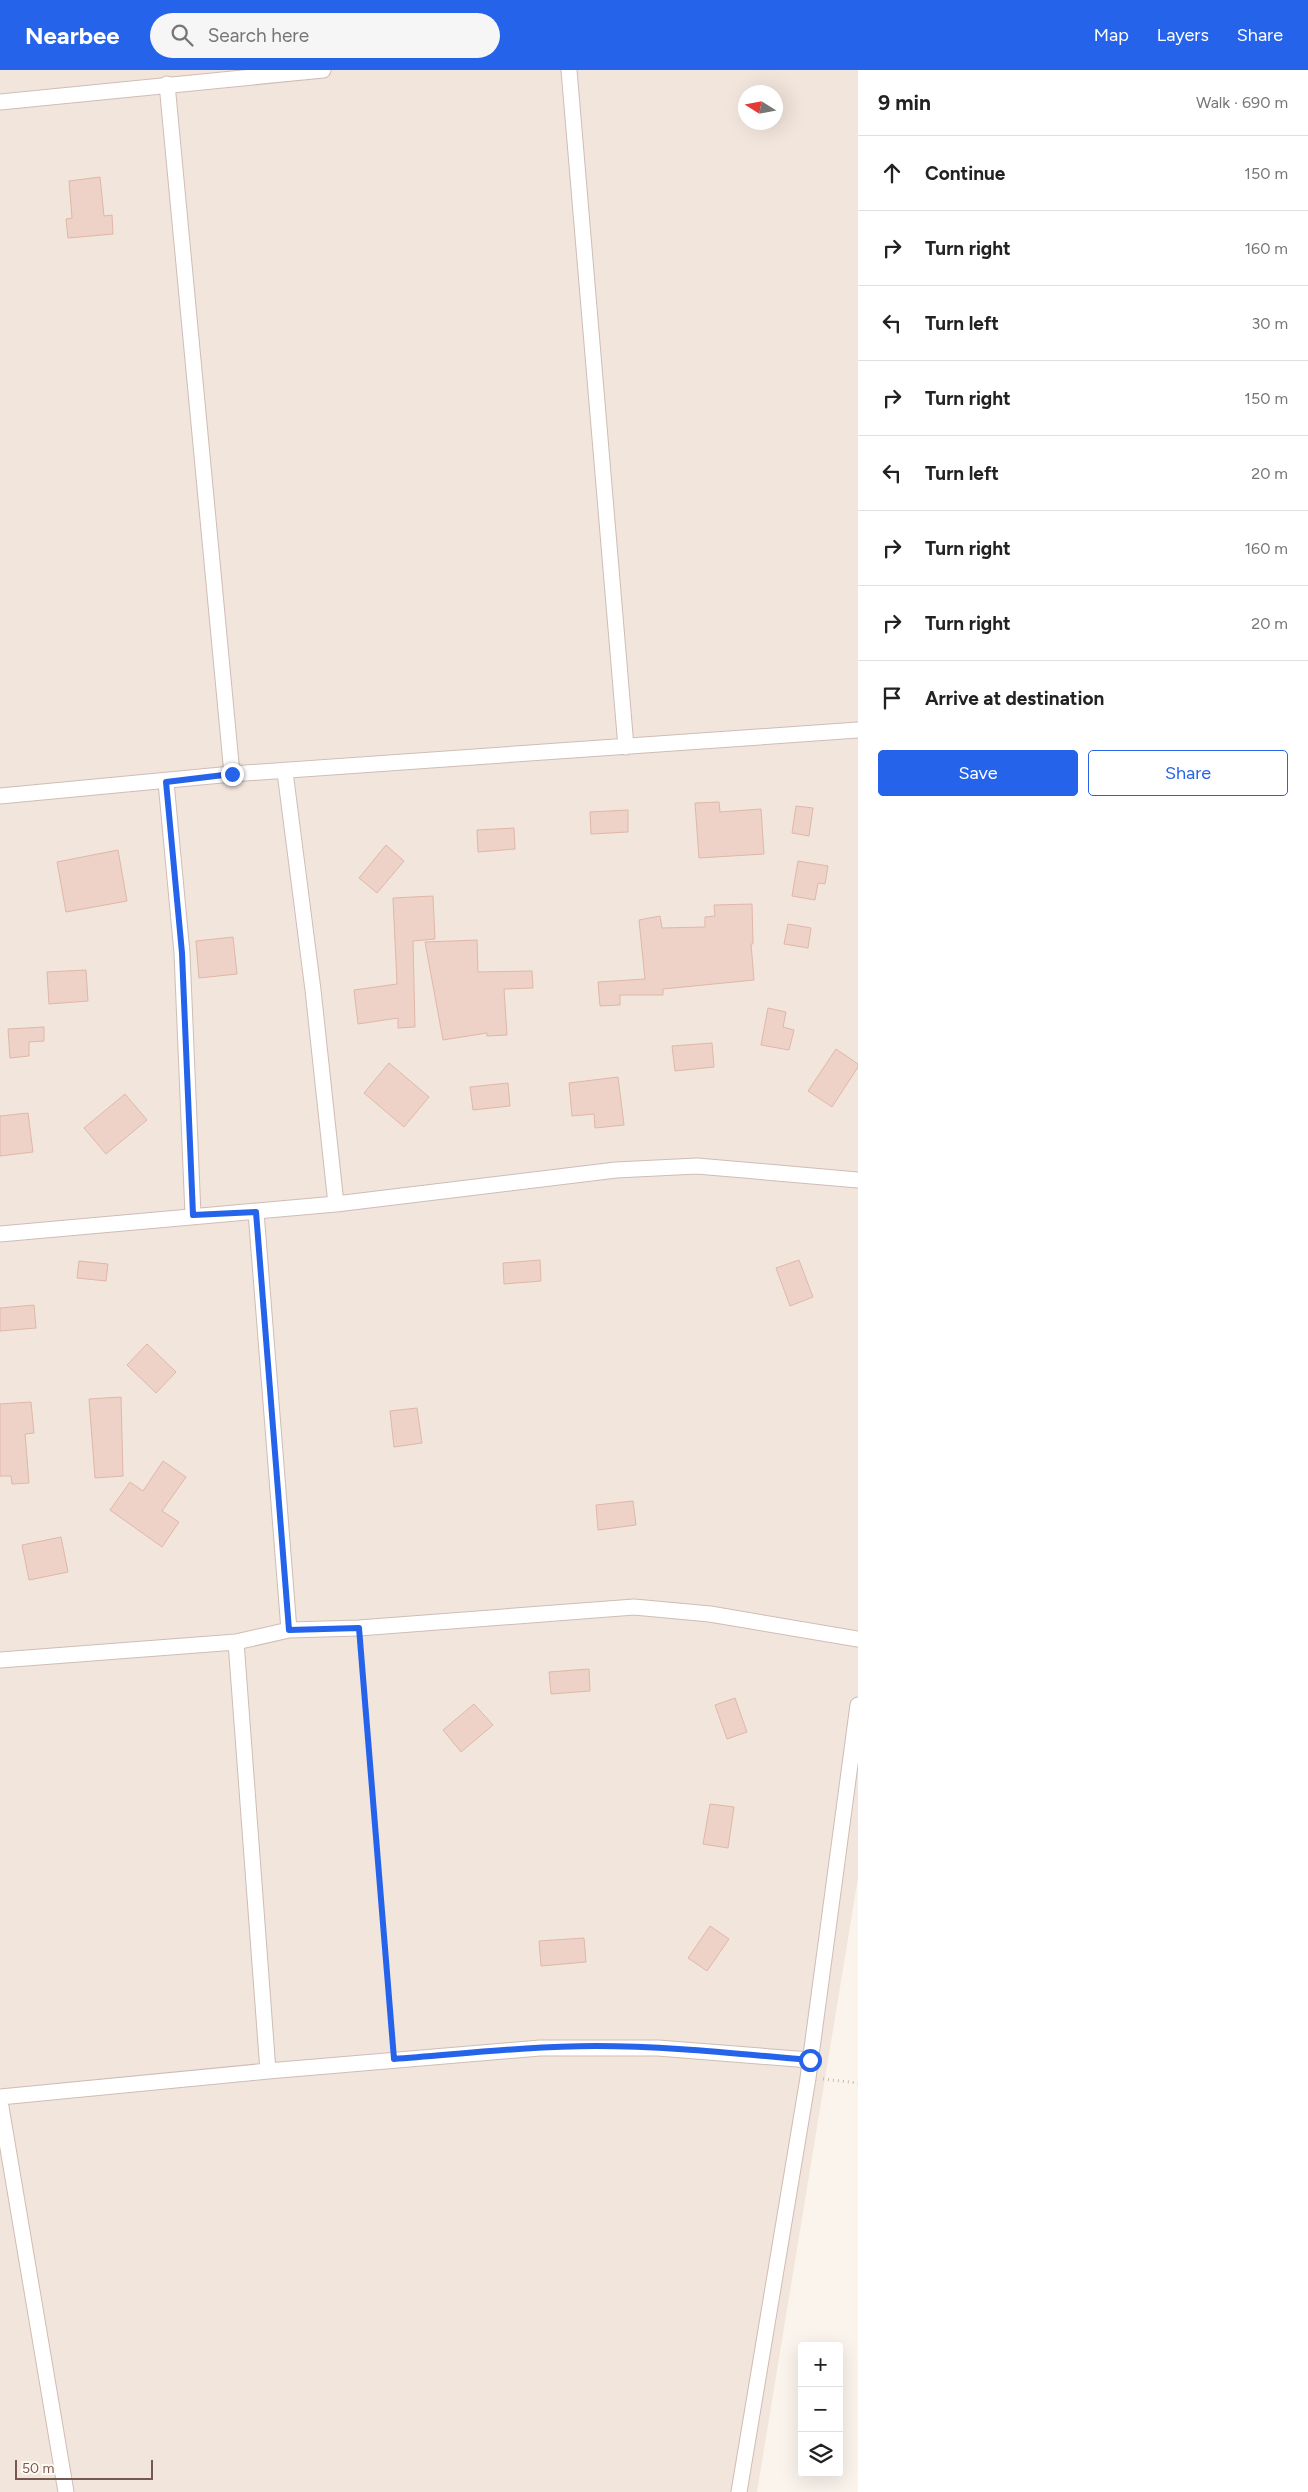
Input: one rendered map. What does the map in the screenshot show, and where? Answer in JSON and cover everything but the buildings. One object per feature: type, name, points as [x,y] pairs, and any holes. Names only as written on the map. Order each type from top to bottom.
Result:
[{"type":"street","points":[[0,102],[324,70]]},
{"type":"street","points":[[569,70],[626,747]]},
{"type":"street","points":[[167,84],[232,774]]},
{"type":"street","points":[[0,796],[166,782],[232,774],[285,772],[858,730]]},
{"type":"street","points":[[285,772],[312,981],[336,1204]]},
{"type":"street","points":[[166,782],[182,953],[193,1215]]},
{"type":"street","points":[[0,1234],[193,1215],[256,1212],[336,1204],[616,1170],[697,1166],[858,1180]]},
{"type":"street","points":[[256,1212],[289,1630]]},
{"type":"street","points":[[0,1660],[236,1642],[289,1630],[359,1628],[634,1607],[710,1614],[858,1639]]},
{"type":"street","points":[[236,1642],[268,2071]]},
{"type":"street","points":[[739,2492],[808,2078],[858,1705]]},
{"type":"street","points":[[0,2097],[394,2059],[540,2048],[596,2046],[658,2048],[810,2060]]},
{"type":"street","points":[[0,2101],[66,2492]]},
{"type":"path","points":[[359,1628],[394,2059]]},
{"type":"path","points":[[808,2078],[858,2083]]},
{"type":"shaded area","points":[[0,70],[858,70],[858,1878],[757,2492],[0,2492]]},
{"type":"route","points":[[232,774],[166,782],[182,953],[193,1215],[256,1212],[289,1630],[359,1628],[377,1824],[394,2059],[540,2048],[596,2046],[658,2048],[810,2060]]}]
